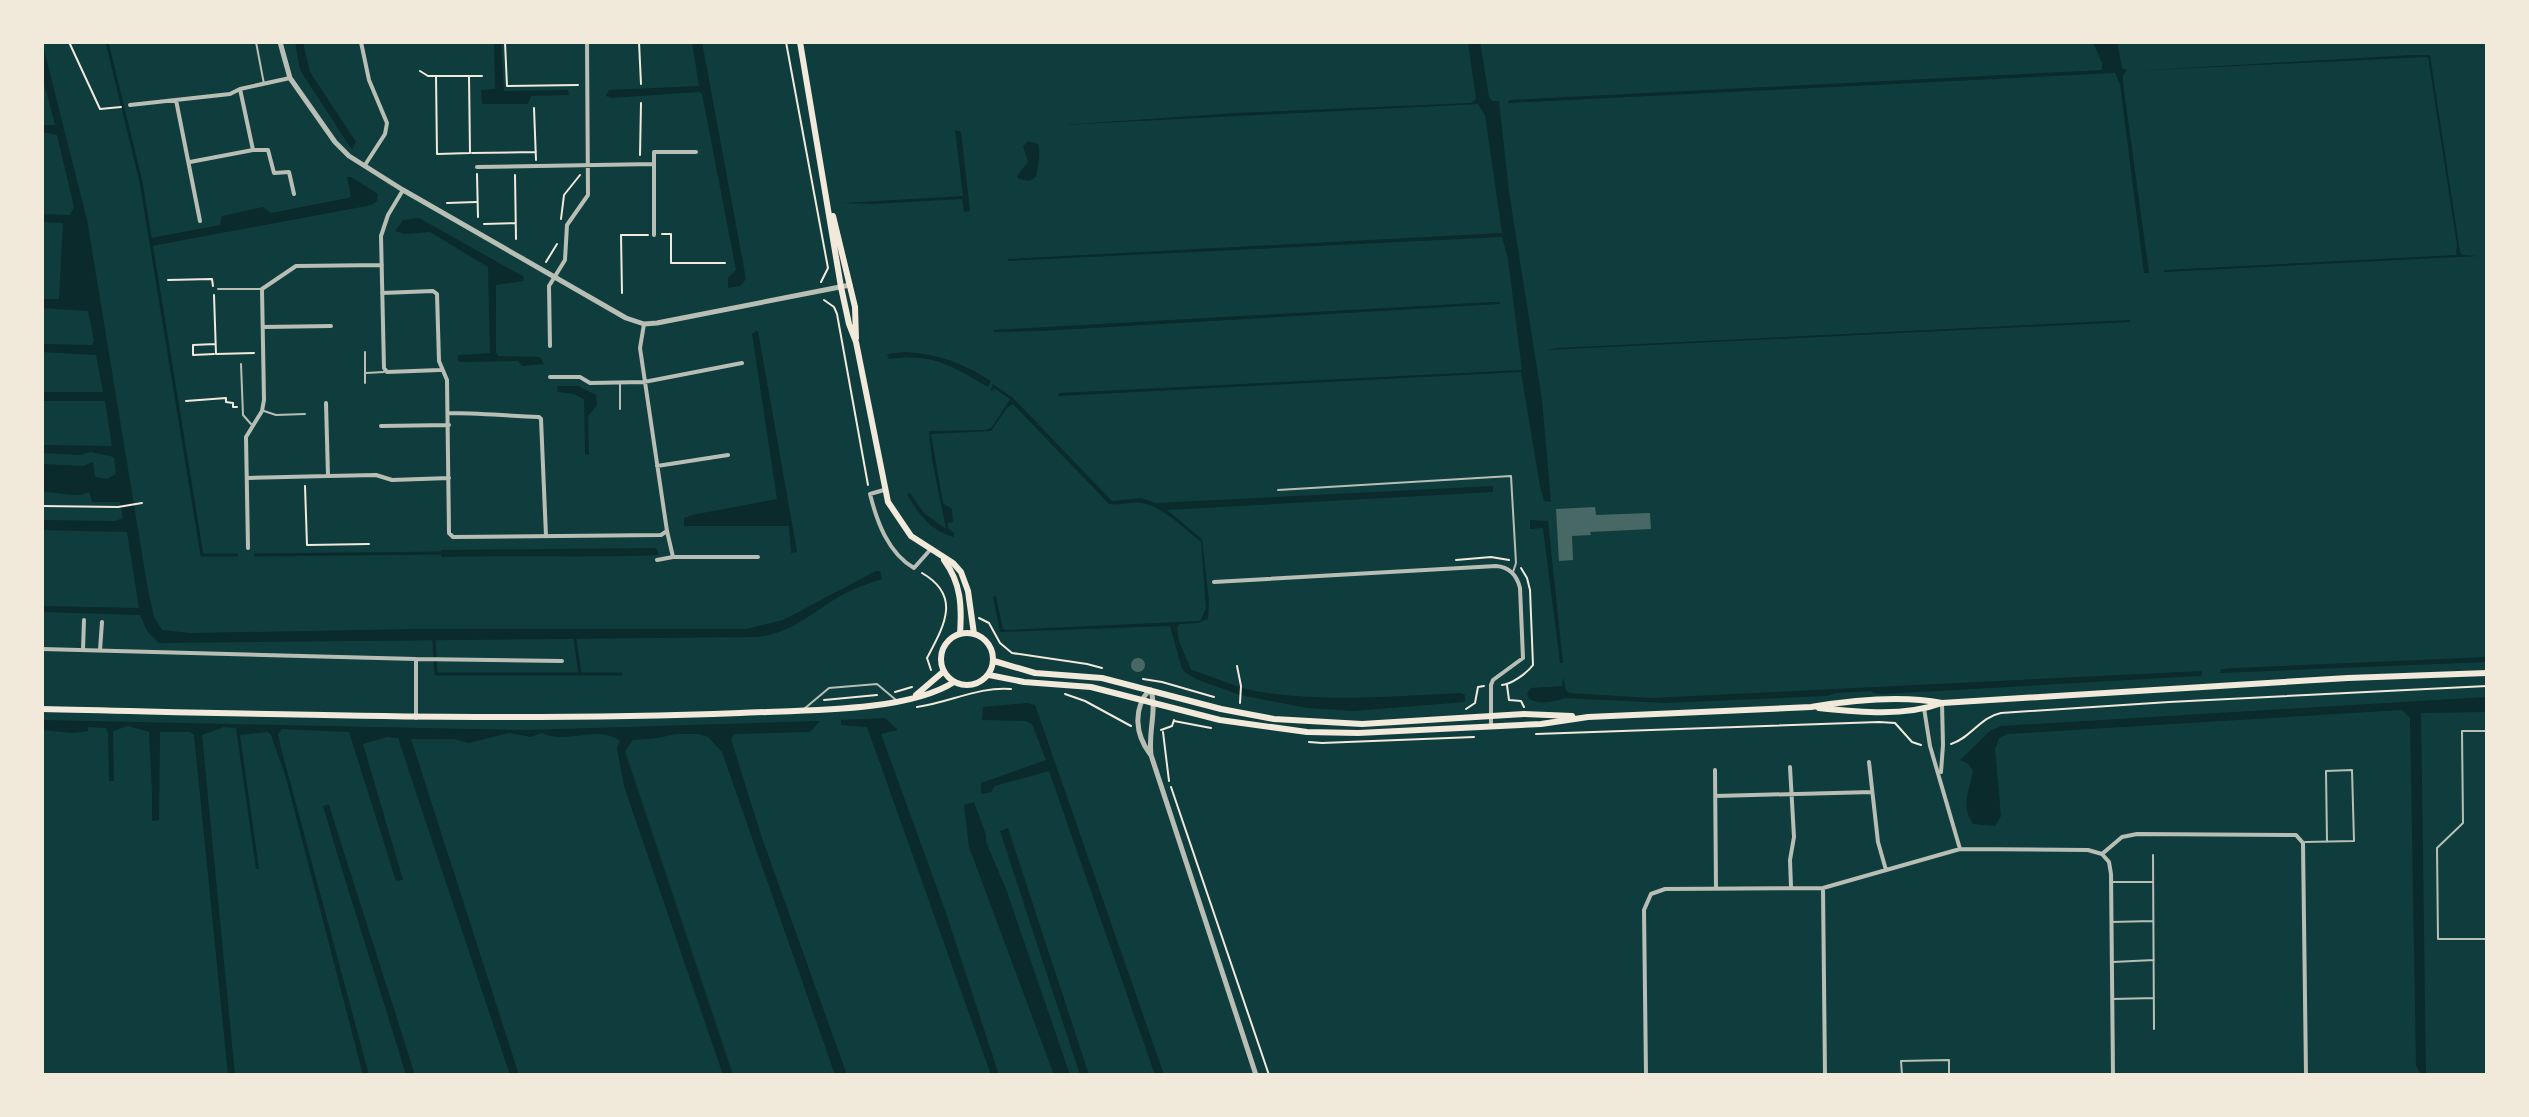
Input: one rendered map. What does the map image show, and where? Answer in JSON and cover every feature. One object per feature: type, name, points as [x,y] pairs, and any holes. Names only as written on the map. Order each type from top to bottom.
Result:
[{"type":"main road","points":[[800,42],[841,287],[856,342],[884,490],[897,520],[911,536],[953,563],[964,580],[974,634]]},
{"type":"main road","points":[[828,201],[850,285],[857,326],[856,342]]},
{"type":"main road","points":[[941,557],[956,577],[960,634]]},
{"type":"main road","points":[[960,634],[974,634],[988,644],[994,661],[989,675],[973,685],[954,682],[944,671],[941,658],[943,649],[960,634]]},
{"type":"main road","points":[[994,661],[1035,673],[1102,678],[1221,709],[1324,724],[1542,714],[1588,717]]},
{"type":"main road","points":[[909,698],[928,687],[944,671]]},
{"type":"main road","points":[[989,675],[1024,682],[1091,687],[1220,720],[1307,732],[1358,733],[1541,724],[1588,717],[1811,707],[1838,703],[1923,699],[1942,703],[2348,678],[2487,673]]},
{"type":"main road","points":[[42,709],[416,718],[637,717],[802,710],[897,701],[936,693],[954,682]]},
{"type":"main road","points":[[1811,707],[1855,712],[1924,710],[1942,703]]},
{"type":"street","points":[[280,42],[290,78],[335,142],[349,156],[626,318],[644,324],[850,285]]},
{"type":"street","points":[[361,42],[369,80],[387,123],[385,134],[365,166]]},
{"type":"street","points":[[550,346],[548,290],[565,260],[567,225],[588,195],[587,42]]},
{"type":"street","points":[[130,105],[230,94],[290,78]]},
{"type":"street","points":[[240,89],[253,150]]},
{"type":"street","points":[[176,100],[200,221]]},
{"type":"street","points":[[190,162],[268,150],[274,173],[289,172],[294,194]]},
{"type":"street","points":[[654,235],[654,152],[696,152]]},
{"type":"street","points":[[477,167],[654,164]]},
{"type":"street","points":[[403,190],[383,227],[384,363],[387,372],[440,370]]},
{"type":"street","points":[[248,548],[246,437],[262,411],[262,289],[296,266],[382,265]]},
{"type":"street","points":[[382,293],[433,291],[437,294],[440,370],[447,380],[449,533],[453,537],[661,535],[667,531]]},
{"type":"street","points":[[644,324],[640,348],[644,382],[673,557]]},
{"type":"street","points":[[263,327],[331,326]]},
{"type":"street","points":[[550,377],[580,377],[590,383],[644,382],[742,363]]},
{"type":"street","points":[[326,403],[328,476]]},
{"type":"street","points":[[449,413],[490,412],[541,419],[546,536]]},
{"type":"street","points":[[381,426],[449,425]]},
{"type":"street","points":[[657,466],[728,455]]},
{"type":"street","points":[[247,478],[376,475],[392,480],[449,478]]},
{"type":"street","points":[[884,490],[870,494],[882,530],[894,551],[914,568],[930,550]]},
{"type":"street","points":[[657,560],[673,557],[758,557]]},
{"type":"street","points":[[1214,582],[1496,566],[1507,569],[1520,588],[1523,658],[1495,677],[1491,685],[1491,726]]},
{"type":"street","points":[[83,650],[84,620]]},
{"type":"street","points":[[100,650],[102,622]]},
{"type":"street","points":[[42,649],[562,661]]},
{"type":"street","points":[[416,659],[416,718]]},
{"type":"street","points":[[1150,689],[1141,700],[1137,713],[1138,728],[1144,746],[1151,755]]},
{"type":"street","points":[[1150,689],[1155,704],[1150,729],[1151,755],[1256,1075]]},
{"type":"street","points":[[1923,699],[1930,746],[1960,849]]},
{"type":"street","points":[[1940,777],[1942,703]]},
{"type":"street","points":[[1869,762],[1878,842],[1886,871]]},
{"type":"street","points":[[1790,767],[1794,837],[1790,860],[1791,887]]},
{"type":"street","points":[[1715,770],[1716,888]]},
{"type":"street","points":[[1715,796],[1872,792]]},
{"type":"street","points":[[2102,854],[2122,837],[2137,834],[2296,835],[2303,843],[2306,1075]]},
{"type":"street","points":[[1646,1075],[1644,910],[1651,894],[1665,889],[1823,888],[1960,849],[2088,850],[2102,854],[2109,862],[2113,1075]]},
{"type":"street","points":[[1823,888],[1825,1075]]},
{"type":"lane","points":[[256,42],[264,84]]},
{"type":"lane","points":[[216,290],[262,289]]},
{"type":"lane","points":[[365,352],[365,383]]},
{"type":"lane","points":[[241,364],[242,407],[245,420],[252,425]]},
{"type":"lane","points":[[365,373],[387,372]]},
{"type":"lane","points":[[620,382],[620,409]]},
{"type":"lane","points":[[262,411],[276,415],[305,414]]},
{"type":"lane","points":[[1278,490],[1511,476],[1516,563],[1513,574]]},
{"type":"lane","points":[[802,710],[829,688],[877,684],[897,701]]},
{"type":"lane","points":[[2487,731],[2462,731],[2463,823],[2437,848],[2438,939],[2487,939]]},
{"type":"lane","points":[[2303,843],[2354,841],[2352,770],[2326,771],[2327,842]]},
{"type":"lane","points":[[2153,855],[2154,1029]]},
{"type":"lane","points":[[2111,882],[2153,882]]},
{"type":"lane","points":[[2111,922],[2154,921]]},
{"type":"lane","points":[[2112,962],[2154,960]]},
{"type":"lane","points":[[2112,999],[2154,998]]},
{"type":"lane","points":[[1902,1075],[1901,1061],[1949,1060],[1949,1075]]},
{"type":"path","points":[[69,42],[100,109],[116,108]]},
{"type":"path","points":[[505,42],[507,86],[588,85]]},
{"type":"path","points":[[639,42],[641,84]]},
{"type":"path","points":[[786,42],[828,268],[820,283],[821,291],[824,300],[834,307],[837,314],[870,494]]},
{"type":"path","points":[[420,71],[428,76],[482,76]]},
{"type":"path","points":[[436,76],[437,154],[536,152]]},
{"type":"path","points":[[469,76],[470,153]]},
{"type":"path","points":[[640,164],[641,103]]},
{"type":"path","points":[[534,108],[536,165]]},
{"type":"path","points":[[561,222],[564,195],[588,164]]},
{"type":"path","points":[[515,166],[516,239]]},
{"type":"path","points":[[477,167],[478,217]]},
{"type":"path","points":[[447,203],[477,202]]},
{"type":"path","points":[[484,224],[516,223]]},
{"type":"path","points":[[622,293],[621,235],[671,234],[671,263],[725,263]]},
{"type":"path","points":[[542,268],[561,237]]},
{"type":"path","points":[[168,280],[212,279],[216,290],[216,354]]},
{"type":"path","points":[[215,344],[193,345],[193,355],[263,353]]},
{"type":"path","points":[[186,401],[226,398],[226,402],[233,403],[233,407],[242,407]]},
{"type":"path","points":[[305,477],[307,545],[369,544]]},
{"type":"path","points":[[42,506],[118,507],[142,503]]},
{"type":"path","points":[[1460,709],[1475,703],[1479,686],[1507,684],[1532,668],[1530,590],[1527,578],[1516,563]]},
{"type":"path","points":[[914,568],[938,582],[945,601],[946,620],[927,658],[931,672]]},
{"type":"path","points":[[1012,653],[1087,664],[1106,670]]},
{"type":"path","points":[[1237,666],[1241,686],[1239,704]]},
{"type":"path","points":[[1137,678],[1225,700]]},
{"type":"path","points":[[814,701],[888,693],[916,685]]},
{"type":"path","points":[[1943,745],[1959,742],[1983,720],[2001,713],[2487,686]]},
{"type":"path","points":[[954,698],[1001,688]]},
{"type":"path","points":[[1071,696],[1138,728]]},
{"type":"path","points":[[1150,729],[1163,731],[1174,721]]},
{"type":"path","points":[[1525,734],[1879,722],[1895,723],[1912,742],[1930,746]]},
{"type":"path","points":[[1163,731],[1169,780],[1269,1075]]},
{"type":"water","points":[[42,42],[87,220],[148,590],[154,617],[162,630],[191,633],[746,629],[783,620],[876,571],[880,571],[882,579],[846,593],[794,625],[757,637],[159,643],[147,631],[140,615],[42,612],[42,606],[139,608],[127,532],[42,530],[42,520],[115,521],[123,518],[120,502],[92,502],[89,492],[73,495],[42,492],[42,464],[83,466],[93,462],[95,477],[107,479],[116,474],[114,457],[91,452],[80,455],[42,453],[42,445],[112,446],[105,401],[42,401],[42,392],[103,392],[96,355],[42,352],[42,344],[92,345],[94,341],[88,311],[42,308],[42,299],[59,299],[63,223],[42,222],[42,214],[70,215],[74,207],[57,135],[42,132],[42,125],[55,125],[42,76]]},
{"type":"water","points":[[295,42],[303,42],[310,72],[356,142],[352,150],[300,70]]},
{"type":"water","points":[[494,42],[501,42],[504,91],[568,90],[569,95],[531,96],[528,104],[482,104],[481,90],[495,89]]},
{"type":"water","points":[[692,42],[702,42],[746,279],[740,286],[728,288],[728,278],[736,270],[702,94],[606,96],[609,90],[699,86]]},
{"type":"water","points":[[1468,42],[1480,42],[1489,97],[1492,101],[1499,101],[1509,192],[1542,400],[1551,502],[1544,501],[1540,486],[1521,372],[1058,396],[1059,393],[1522,370],[1508,259],[1502,237],[1008,261],[1502,233],[1485,115],[1478,104],[1061,125],[1237,113],[1471,103],[1476,99]]},
{"type":"water","points":[[2093,42],[2117,42],[2122,68],[2127,70],[2123,83],[2149,273],[2144,273],[2120,84],[2115,73],[1508,103],[1509,100],[2102,70]]},
{"type":"water","points":[[2430,55],[2460,252],[2478,256],[2164,272],[2456,255],[2428,57],[2131,71]]},
{"type":"water","points":[[955,130],[961,132],[970,211],[964,212],[962,199],[843,203],[963,196]]},
{"type":"water","points":[[1028,141],[1038,144],[1039,152],[1036,177],[1029,181],[1017,176],[1028,162],[1023,146]]},
{"type":"water","points":[[347,177],[378,194],[377,201],[372,205],[152,246],[151,238],[220,225],[222,216],[263,207],[271,213],[351,197]]},
{"type":"water","points":[[419,218],[524,277],[523,281],[496,285],[496,353],[499,356],[540,357],[544,364],[522,366],[518,361],[457,360],[459,355],[490,353],[488,267],[430,232],[405,234],[395,231],[403,220]]},
{"type":"water","points":[[1500,302],[1041,331],[993,330]]},
{"type":"water","points":[[2130,322],[1546,350],[1558,348]]},
{"type":"water","points":[[756,331],[797,552],[791,553],[789,526],[684,526],[684,518],[692,515],[777,499],[752,334]]},
{"type":"water","points":[[905,352],[950,360],[991,381],[988,387],[941,362],[918,358],[889,359],[887,354]]},
{"type":"water","points":[[993,384],[1013,398],[1112,501],[1141,498],[1156,503],[1493,486],[1493,492],[1167,510],[1202,539],[1208,619],[1177,627],[1179,641],[1191,670],[1248,689],[1280,695],[1358,698],[1461,693],[1465,695],[1465,702],[1353,711],[1307,708],[1240,695],[1183,671],[1170,626],[1000,632],[993,597],[996,596],[1003,629],[1006,630],[1200,621],[1206,609],[1201,542],[1150,505],[1109,504],[1013,404],[991,431],[931,434],[943,503],[952,509],[953,522],[948,523],[948,528],[954,537],[926,521],[907,494],[910,493],[924,513],[946,529],[929,431],[986,430],[992,427],[1010,399],[995,389],[990,391]]},
{"type":"water","points":[[557,386],[578,386],[596,395],[597,405],[588,416],[589,455],[585,454],[584,399],[558,392]]},
{"type":"water","points":[[1530,520],[1548,521],[1563,663],[1560,663],[1543,528],[1530,529]]},
{"type":"water","points":[[656,548],[659,555],[441,557],[441,550]]},
{"type":"water","points":[[2487,657],[2487,662],[2220,673],[2221,669],[2235,668]]},
{"type":"water","points":[[2202,671],[2201,676],[1665,703],[1565,698],[1542,702],[1529,699],[1527,693],[1531,688],[1562,686],[1563,677],[1566,691],[1570,693],[1651,698]]},
{"type":"water","points":[[2487,697],[2487,712],[2421,713],[2426,1075],[2421,1075],[2416,1065],[2410,718],[2402,710],[2008,734],[1999,738],[1995,749],[2001,816],[1995,826],[1973,824],[1967,810],[1973,770],[1960,760],[1990,731],[2001,726]]},
{"type":"water","points":[[1035,705],[1164,1075],[1155,1075],[1049,771],[995,786],[991,792],[981,794],[981,783],[1046,760],[1032,724],[1026,721],[982,720],[983,707]]},
{"type":"water","points":[[885,718],[898,730],[881,734],[945,910],[999,1075],[991,1075],[867,727],[841,725],[841,720]]},
{"type":"water","points":[[42,720],[526,730],[820,721],[810,732],[735,734],[731,739],[762,838],[847,1075],[835,1075],[722,752],[708,737],[676,734],[633,740],[625,751],[733,1075],[723,1075],[624,786],[617,748],[620,741],[601,734],[562,737],[541,733],[531,737],[509,733],[469,743],[454,739],[411,739],[519,1075],[510,1075],[398,738],[387,737],[363,744],[403,880],[396,881],[349,732],[282,729],[278,734],[281,748],[369,1075],[363,1075],[286,778],[271,735],[268,732],[240,735],[259,869],[256,869],[236,728],[224,727],[202,735],[235,1075],[228,1075],[194,735],[190,732],[160,732],[159,820],[152,821],[149,732],[128,726],[113,731],[114,781],[109,781],[106,728],[88,727],[88,731],[74,733],[42,730]]},
{"type":"water","points":[[974,802],[1070,1075],[1054,1075],[969,847],[964,805]]},
{"type":"water","points":[[329,804],[415,1075],[406,1075],[323,806]]},
{"type":"water","points":[[1008,828],[1089,1075],[1080,1075],[1000,831]]},
{"type":"building","points":[[1595,507],[1596,515],[1650,513],[1651,529],[1572,536],[1573,560],[1559,561],[1556,509]]},
{"type":"building","points":[[1138,658],[1145,665],[1138,672],[1131,665]]},
{"type":"waterway","points":[[107,42],[141,182],[202,555],[237,555]]},
{"type":"waterway","points":[[255,555],[444,553]]},
{"type":"waterway","points":[[434,639],[436,674],[621,674]]},
{"type":"waterway","points":[[575,639],[580,674]]}]
